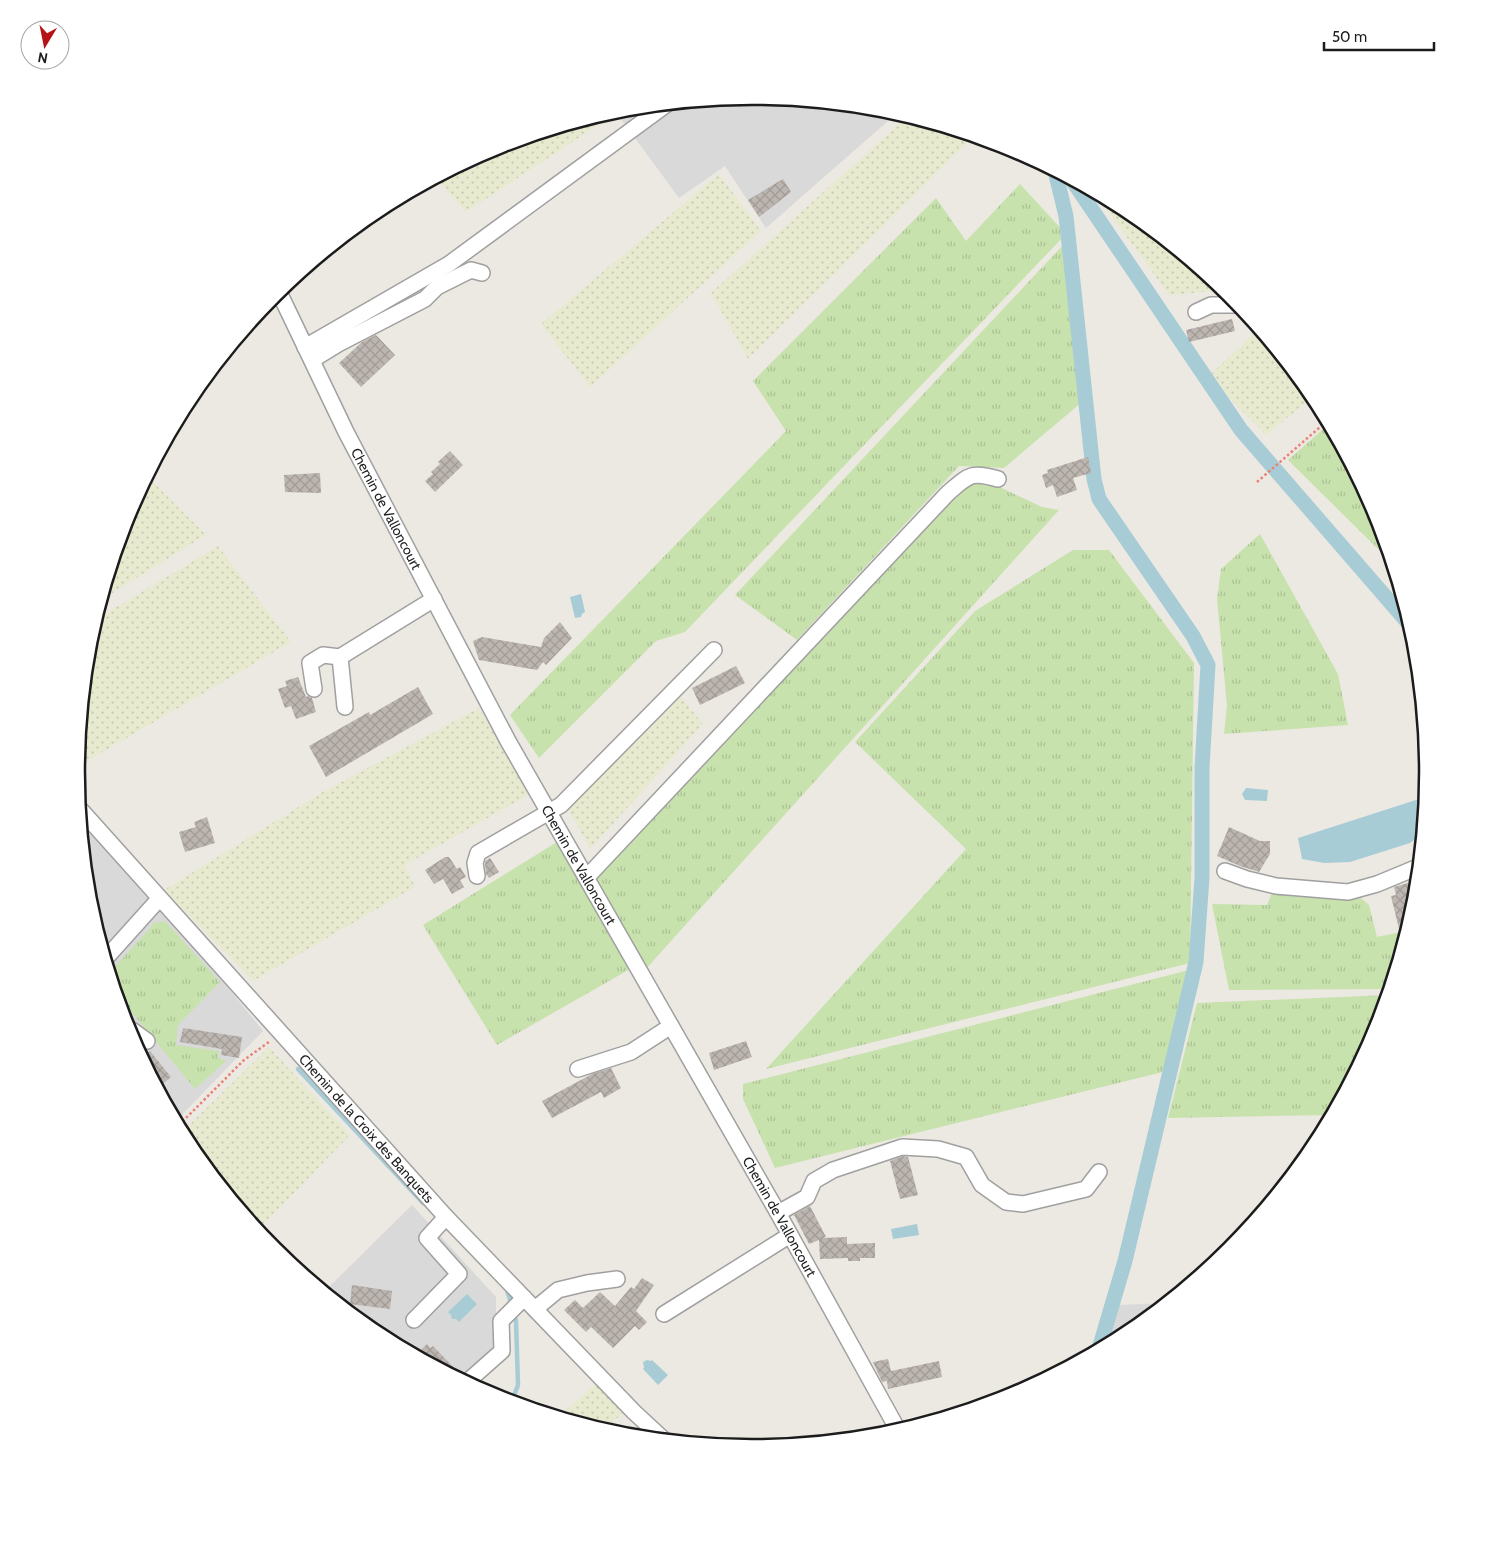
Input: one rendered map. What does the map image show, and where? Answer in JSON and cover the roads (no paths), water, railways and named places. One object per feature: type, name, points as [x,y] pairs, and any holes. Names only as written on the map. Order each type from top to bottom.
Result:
[{"type":"street","points":[[309,353],[449,264],[657,111]]},
{"type":"street","points":[[309,353],[338,344],[425,299],[436,287],[471,270],[482,273]]},
{"type":"street","name":"Chemin de Valloncourt","points":[[282,298],[346,432],[508,741],[790,1234],[894,1423]]},
{"type":"street","points":[[1196,312],[1211,305],[1229,305]]},
{"type":"street","points":[[587,877],[948,493],[966,477],[980,474],[998,479]]},
{"type":"street","points":[[314,689],[310,663],[323,655],[340,657],[434,599]]},
{"type":"street","points":[[477,876],[475,863],[478,853],[561,805],[714,650]]},
{"type":"street","points":[[340,657],[345,707]]},
{"type":"street","name":"Chemin de la Croix des Banquets","points":[[86,816],[446,1217],[655,1431]]},
{"type":"street","points":[[1225,871],[1247,880],[1276,886],[1348,892],[1377,884],[1411,870]]},
{"type":"street","points":[[111,953],[159,899]]},
{"type":"street","points":[[578,1069],[631,1052],[671,1026]]},
{"type":"street","points":[[140,1036],[147,1041]]},
{"type":"street","points":[[778,1213],[807,1197],[814,1181],[834,1170],[902,1147],[938,1148],[966,1157],[982,1185],[1006,1202],[1023,1204],[1086,1189],[1099,1172]]},
{"type":"street","points":[[414,1320],[459,1274],[427,1238],[446,1217]]},
{"type":"street","points":[[664,1314],[790,1234]]},
{"type":"street","points":[[473,1377],[502,1351],[502,1321],[530,1303],[558,1290],[587,1283],[617,1279]]},
{"type":"water","points":[[581,594],[585,612],[581,617],[575,618],[570,597]]},
{"type":"water","points":[[1246,788],[1268,790],[1267,801],[1245,800],[1242,794]]},
{"type":"water","points":[[1418,799],[1415,839],[1410,843],[1350,862],[1324,863],[1302,859],[1298,838]]},
{"type":"water","points":[[917,1224],[919,1235],[893,1239],[891,1229]]},
{"type":"water","points":[[467,1294],[477,1304],[459,1322],[456,1319],[452,1319],[448,1312]]},
{"type":"water","points":[[652,1360],[668,1375],[658,1385],[643,1369],[643,1362]]},
{"type":"waterway","points":[[1057,178],[1066,216],[1094,479],[1099,499],[1193,636],[1208,665],[1202,768],[1202,878],[1196,962],[1125,1261],[1102,1339]]},
{"type":"waterway","points":[[1079,190],[1241,430],[1399,613]]},
{"type":"waterway","points":[[298,1069],[423,1203]]},
{"type":"waterway","points":[[505,1288],[512,1306]]},
{"type":"waterway","points":[[514,1313],[516,1321],[518,1385],[514,1394]]}]
